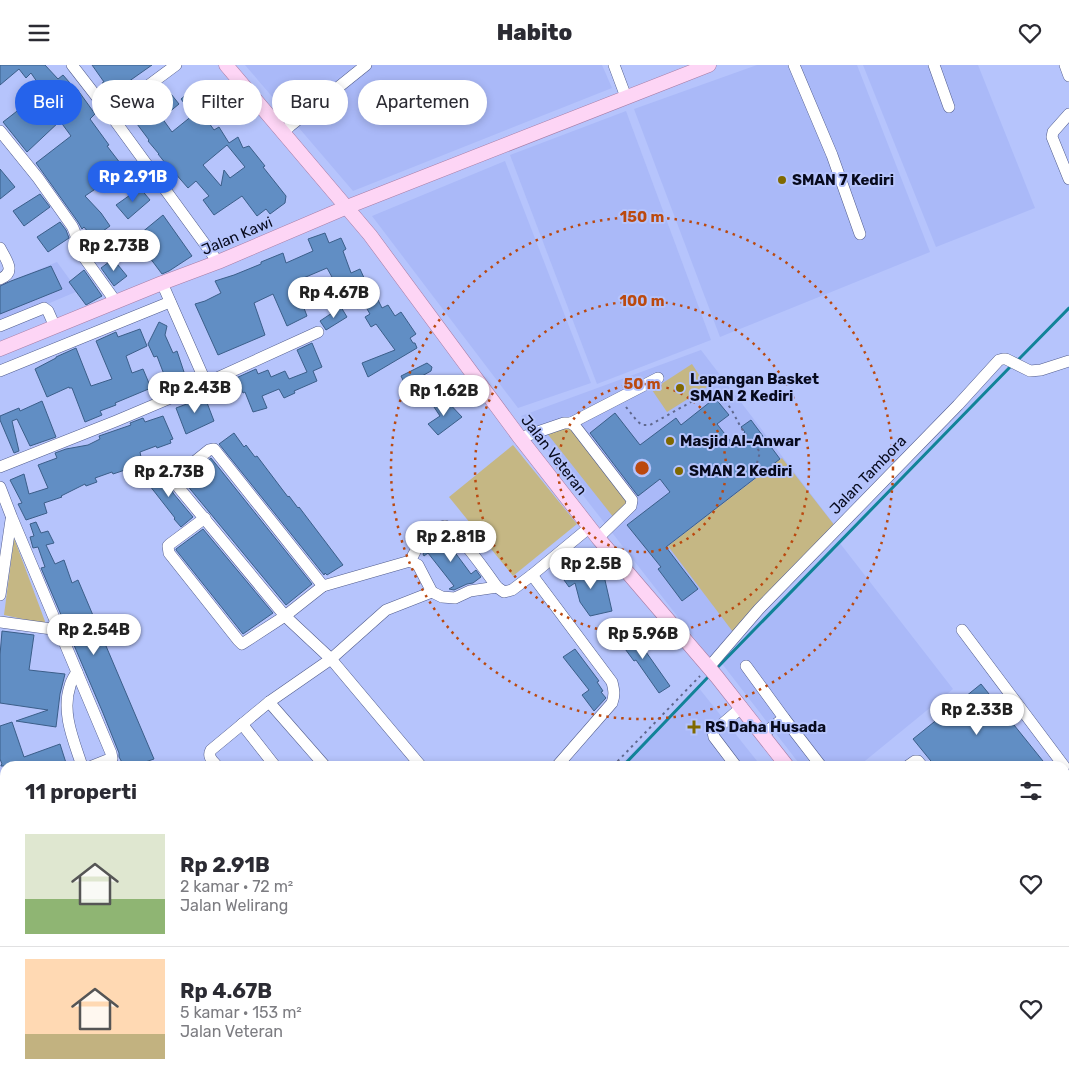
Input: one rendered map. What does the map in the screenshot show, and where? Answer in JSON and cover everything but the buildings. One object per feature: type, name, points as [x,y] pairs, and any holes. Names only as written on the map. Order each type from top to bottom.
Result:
[{"type":"main road","name":"Jalan Veteran","points":[[226,65],[348,207],[520,438],[594,532],[742,707],[783,761]]},
{"type":"main road","name":"Jalan Kawi","points":[[0,349],[218,262],[348,207],[709,65]]},
{"type":"street","points":[[72,65],[92,91]]},
{"type":"street","points":[[156,80],[176,65]]},
{"type":"street","points":[[284,132],[366,65]]},
{"type":"street","points":[[614,65],[626,97]]},
{"type":"street","points":[[794,65],[822,131],[860,233]]},
{"type":"street","points":[[934,65],[949,107]]},
{"type":"street","points":[[1065,65],[1069,76]]},
{"type":"street","points":[[1069,114],[1053,132],[1052,137],[1069,179]]},
{"type":"street","points":[[118,125],[218,262]]},
{"type":"street","points":[[0,131],[38,178],[72,226],[75,231],[78,248],[116,302]]},
{"type":"street","points":[[0,248],[10,268],[6,277],[0,279]]},
{"type":"street","points":[[162,283],[206,383]]},
{"type":"street","points":[[0,371],[170,302]]},
{"type":"street","points":[[0,327],[44,308],[48,311],[55,327]]},
{"type":"street","points":[[0,467],[206,383],[318,332]]},
{"type":"street","name":"Jalan Tambora","points":[[712,671],[758,609],[958,405],[999,360],[1003,359],[1030,371],[1037,371],[1069,361]]},
{"type":"street","points":[[520,438],[564,423],[572,423],[658,378]]},
{"type":"street","points":[[410,561],[418,547],[428,536],[445,526],[450,528],[462,540],[497,587],[504,591],[512,590],[631,506],[632,500],[572,423]]},
{"type":"street","points":[[324,585],[217,452],[212,449],[209,450],[178,475],[176,479],[179,488],[285,616],[331,659],[417,761]]},
{"type":"street","points":[[0,487],[111,753],[112,758],[104,761]]},
{"type":"street","points":[[205,518],[170,544],[169,553],[242,644],[285,616],[324,585],[410,561],[418,565],[432,592],[442,597],[455,598],[470,591],[497,587]]},
{"type":"street","points":[[0,595],[12,519]]},
{"type":"street","points":[[532,575],[612,682],[614,689],[612,703],[560,761]]},
{"type":"street","points":[[213,761],[210,758],[210,753],[216,746],[269,702],[331,659],[386,610],[432,592]]},
{"type":"street","points":[[0,622],[59,630]]},
{"type":"street","points":[[962,631],[1060,761]]},
{"type":"street","points":[[746,666],[817,761]]},
{"type":"street","points":[[77,672],[70,686],[67,702],[69,727],[80,761]]},
{"type":"street","points":[[269,702],[321,761]]},
{"type":"street","points":[[732,761],[714,737],[713,732],[742,707]]},
{"type":"street","points":[[762,735],[784,718]]},
{"type":"street","points":[[242,724],[271,761]]},
{"type":"path","points":[[619,398],[636,421],[642,425],[650,425],[707,393],[717,395],[729,407],[741,428],[760,452],[757,463],[764,471]]},
{"type":"path","points":[[618,761],[712,671]]},
{"type":"shaded area","points":[[245,65],[602,65],[612,88],[353,191],[296,125],[348,125],[348,80],[272,80],[272,96],[262,85],[262,80],[258,80]]},
{"type":"shaded area","name":"SMAN 7 Kediri","points":[[757,65],[857,65],[930,252],[720,337],[634,109]]},
{"type":"shaded area","points":[[863,65],[978,65],[1035,208],[936,247]]},
{"type":"shaded area","points":[[626,111],[711,340],[597,384],[510,155]]},
{"type":"shaded area","points":[[505,161],[591,383],[518,408],[372,216]]},
{"type":"shaded area","points":[[57,262],[78,291],[0,324],[0,285]]},
{"type":"shaded area","name":"SMAN 2 Kediri","points":[[701,350],[836,527],[710,658],[521,416]]},
{"type":"shaded area","name":"Lapangan Basket SMAN 2 Kediri","points":[[692,364],[707,387],[667,412],[652,390]]},
{"type":"shaded area","points":[[572,427],[629,501],[614,518],[546,432]]},
{"type":"shaded area","points":[[513,445],[577,524],[513,576],[449,497]]},
{"type":"shaded area","points":[[782,458],[835,526],[733,632],[668,546]]},
{"type":"shaded area","points":[[14,538],[46,624],[4,615]]},
{"type":"shaded area","points":[[839,542],[953,689],[865,761],[797,761],[720,661]]},
{"type":"shaded area","name":"RS Daha Husada","points":[[698,687],[757,761],[624,761]]},
{"type":"waterway","points":[[1017,361],[1069,308]]},
{"type":"waterway","points":[[715,670],[1012,365]]},
{"type":"waterway","points":[[628,761],[710,675]]},
{"type":"place","name":"SMAN 7 Kediri","points":[[782,180]]},
{"type":"place","name":"Lapangan Basket SMAN 2 Kediri","points":[[680,388]]},
{"type":"place","name":"Masjid Al-Anwar","points":[[670,441]]},
{"type":"place","name":"SMAN 2 Kediri","points":[[679,471]]},
{"type":"place","name":"RS Daha Husada","points":[[694,727]]}]
